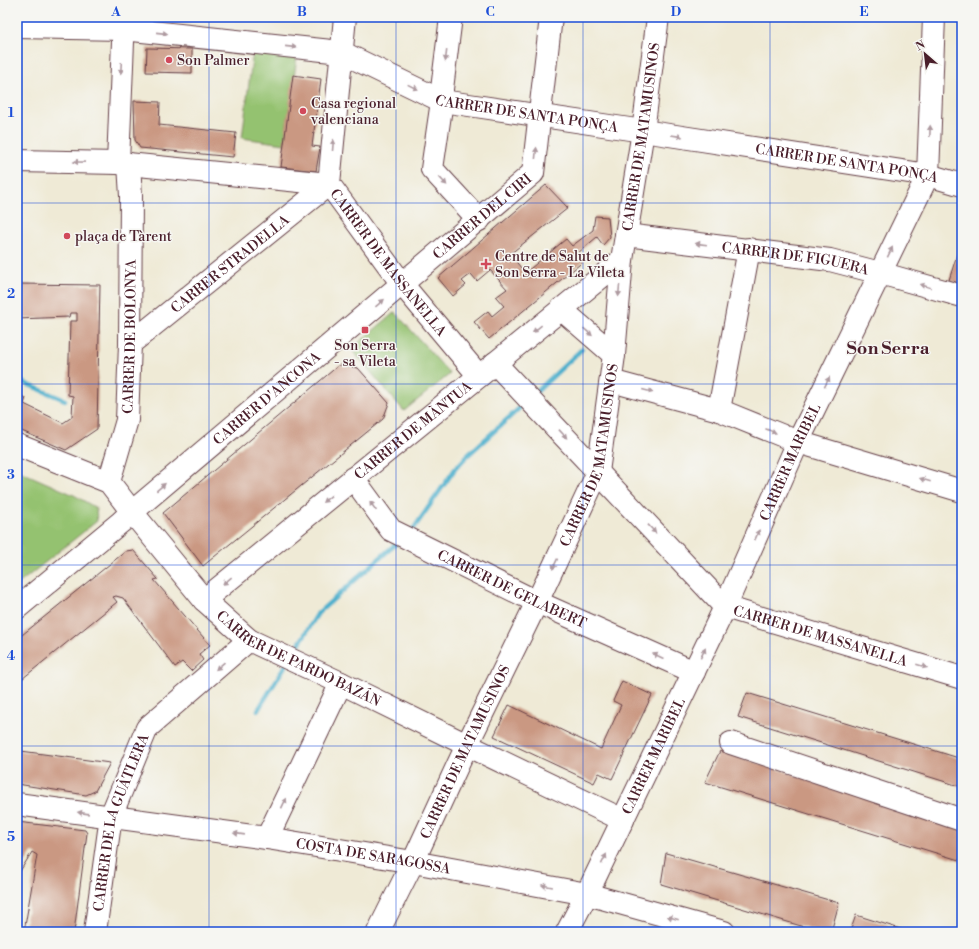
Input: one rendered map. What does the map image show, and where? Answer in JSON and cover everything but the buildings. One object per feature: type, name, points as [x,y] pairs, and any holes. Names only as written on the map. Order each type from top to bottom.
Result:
[{"type":"street","name":"CARRER DE MASSANELLA","points":[[345,17],[329,184],[402,284],[487,369],[529,399],[725,607],[962,678]]},
{"type":"street","points":[[451,17],[442,101],[432,169],[479,220]]},
{"type":"street","name":"CARRER DEL CIRI","points":[[402,284],[534,173],[551,17]]},
{"type":"street","name":"CARRER DE MATAMUSINOS","points":[[378,932],[413,862],[598,472],[614,355],[622,260],[643,131],[658,17]]},
{"type":"street","name":"CARRER MARIBEL","points":[[567,932],[587,894],[725,607],[798,442],[928,176],[934,17]]},
{"type":"street","name":"CARRER DE SANTA PONÇA","points":[[17,27],[123,23],[341,52],[442,101],[928,176],[962,185]]},
{"type":"street","name":"CARRER DE BOLONYA","points":[[109,482],[127,420],[130,344],[131,196],[124,164],[123,23]]},
{"type":"street","points":[[17,161],[124,164],[329,184]]},
{"type":"street","name":"CARRER STRADELLA","points":[[130,344],[329,184]]},
{"type":"street","name":"CARRER DE FIGUERA","points":[[626,235],[830,260],[962,296]]},
{"type":"street","points":[[719,410],[749,249]]},
{"type":"street","name":"CARRER DE MÀNTUA","points":[[204,600],[622,260]]},
{"type":"street","name":"CARRER D'ANCONA","points":[[17,608],[402,284]]},
{"type":"street","points":[[561,309],[614,355]]},
{"type":"street","points":[[610,381],[719,410],[798,442],[962,491]]},
{"type":"street","points":[[17,445],[109,482]]},
{"type":"street","name":"CARRER DE GELABERT","points":[[353,478],[391,530],[537,602],[694,672]]},
{"type":"street","name":"CARRER DE PARDO BAZÁN","points":[[109,482],[204,600],[249,640],[341,683],[467,746],[622,820]]},
{"type":"street","name":"CARRER DE LA GUÀTLERA","points":[[95,932],[111,816],[147,728],[249,640]]},
{"type":"street","points":[[267,838],[341,683]]},
{"type":"street","points":[[731,743],[962,820]]},
{"type":"street","name":"COSTA DE SARAGOSSA","points":[[17,804],[267,838],[413,862],[587,894],[724,932]]},
{"type":"green space","points":[[253,51],[297,57],[284,144],[242,138]]},
{"type":"green space","points":[[395,312],[450,374],[404,411],[351,349]]},
{"type":"green space","points":[[17,470],[74,495],[96,508],[97,521],[17,585]]},
{"type":"waterway","points":[[533,395],[582,349]]},
{"type":"waterway","points":[[17,380],[65,400]]},
{"type":"waterway","points":[[409,532],[414,528],[455,469],[467,456],[525,403]]},
{"type":"waterway","points":[[293,654],[318,613],[399,541]]},
{"type":"waterway","points":[[258,710],[287,663]]},
{"type":"place","name":"Son Palmer","points":[[169,60]]},
{"type":"place","name":"Casa regional valenciana","points":[[303,111]]},
{"type":"place","name":"plaça de Tàrent","points":[[67,236]]},
{"type":"place","name":"Centre de Salut de Son Serra - La Vileta","points":[[486,264]]},
{"type":"place","name":"Son Serra - sa Vileta","points":[[365,330]]},
{"type":"district","name":"Son Serra","points":[[888,348]]}]
